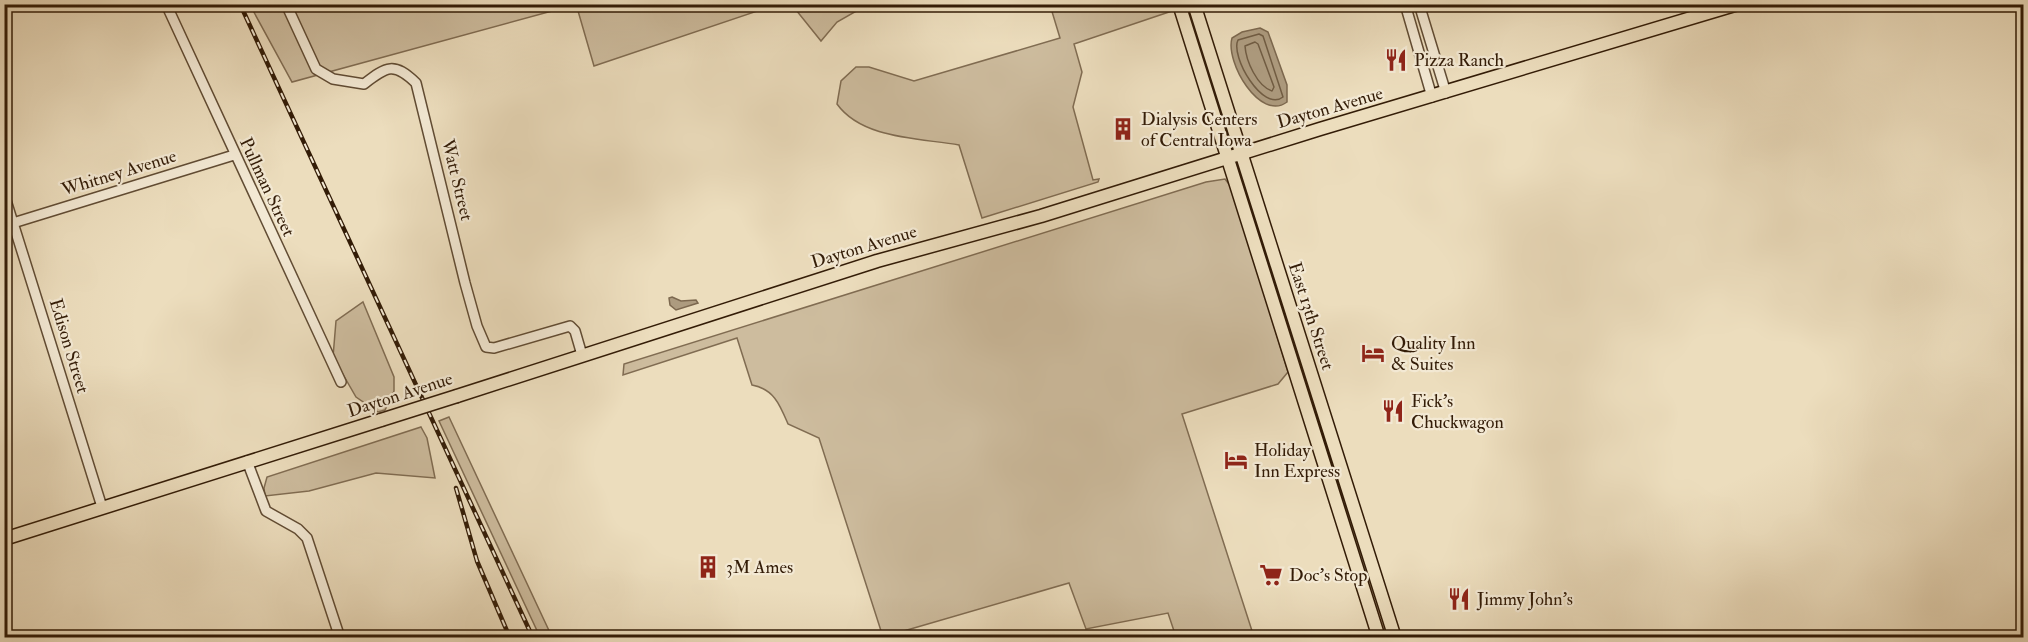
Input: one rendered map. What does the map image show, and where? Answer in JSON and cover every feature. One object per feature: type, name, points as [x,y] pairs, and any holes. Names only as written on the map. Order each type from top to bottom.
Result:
[{"type":"main road","name":"East 13th Street","points":[[1179,4],[1379,638]]},
{"type":"main road","name":"East 13th Street","points":[[1194,4],[1395,638]]},
{"type":"main road","name":"Dayton Avenue","points":[[4,539],[877,261],[1041,216],[1738,4]]},
{"type":"street","name":"Pullman Street","points":[[166,4],[341,382]]},
{"type":"street","name":"Watt Street","points":[[286,4],[316,69],[333,79],[364,84],[381,71],[392,68],[403,70],[416,83],[468,293],[477,326],[486,347],[494,348],[570,326],[582,355]]},
{"type":"street","points":[[1405,4],[1432,97]]},
{"type":"street","points":[[1419,4],[1446,93]]},
{"type":"street","name":"Whitney Avenue","points":[[13,223],[234,155]]},
{"type":"street","name":"Edison Street","points":[[4,194],[102,507]]},
{"type":"street","points":[[247,461],[266,512],[297,529],[307,538],[340,638]]},
{"type":"shaded area","points":[[576,4],[775,4],[775,5],[594,66]]},
{"type":"shaded area","points":[[1173,4],[1175,10],[1074,44],[1082,72],[1073,107],[1093,180],[1099,179],[1098,182],[982,218],[959,145],[876,131],[848,116],[837,104],[841,81],[856,67],[869,67],[914,81],[1060,38],[1050,5]]},
{"type":"shaded area","points":[[250,5],[574,5],[292,82]]},
{"type":"shaded area","points":[[792,5],[867,5],[837,22],[821,41]]},
{"type":"shaded area","points":[[1225,179],[1232,188],[1288,372],[1278,384],[1182,414],[1254,637],[1176,637],[1168,613],[1086,629],[1069,583],[883,637],[819,438],[788,424],[779,404],[771,394],[752,385],[737,338],[623,375],[624,364],[1206,182]]},
{"type":"shaded area","points":[[363,302],[394,377],[394,391],[385,410],[378,412],[356,397],[333,357],[336,321]]},
{"type":"shaded area","points":[[449,417],[552,637],[540,637],[439,421]]},
{"type":"shaded area","points":[[421,427],[427,438],[435,478],[376,473],[309,491],[265,496],[264,488],[267,477]]},
{"type":"water","points":[[1260,28],[1268,32],[1287,85],[1287,102],[1277,106],[1266,104],[1247,86],[1239,74],[1231,48],[1232,38],[1242,32]]},
{"type":"water","points":[[669,298],[681,301],[696,300],[698,303],[676,310],[670,305]]},
{"type":"railway","points":[[240,4],[533,638]]},
{"type":"railway","points":[[456,488],[477,561],[510,638]]},
{"type":"place","name":"Pizza Ranch","points":[[1396,60]]},
{"type":"place","name":"Dialysis Centers of Central Iowa","points":[[1123,129]]},
{"type":"place","name":"Quality Inn & Suites","points":[[1373,353]]},
{"type":"place","name":"Fick's Chuckwagon","points":[[1393,411]]},
{"type":"place","name":"Holiday Inn Express","points":[[1236,460]]},
{"type":"place","name":"3M Ames","points":[[708,567]]},
{"type":"place","name":"Doc's Stop","points":[[1271,575]]},
{"type":"place","name":"Jimmy John's","points":[[1459,599]]}]
